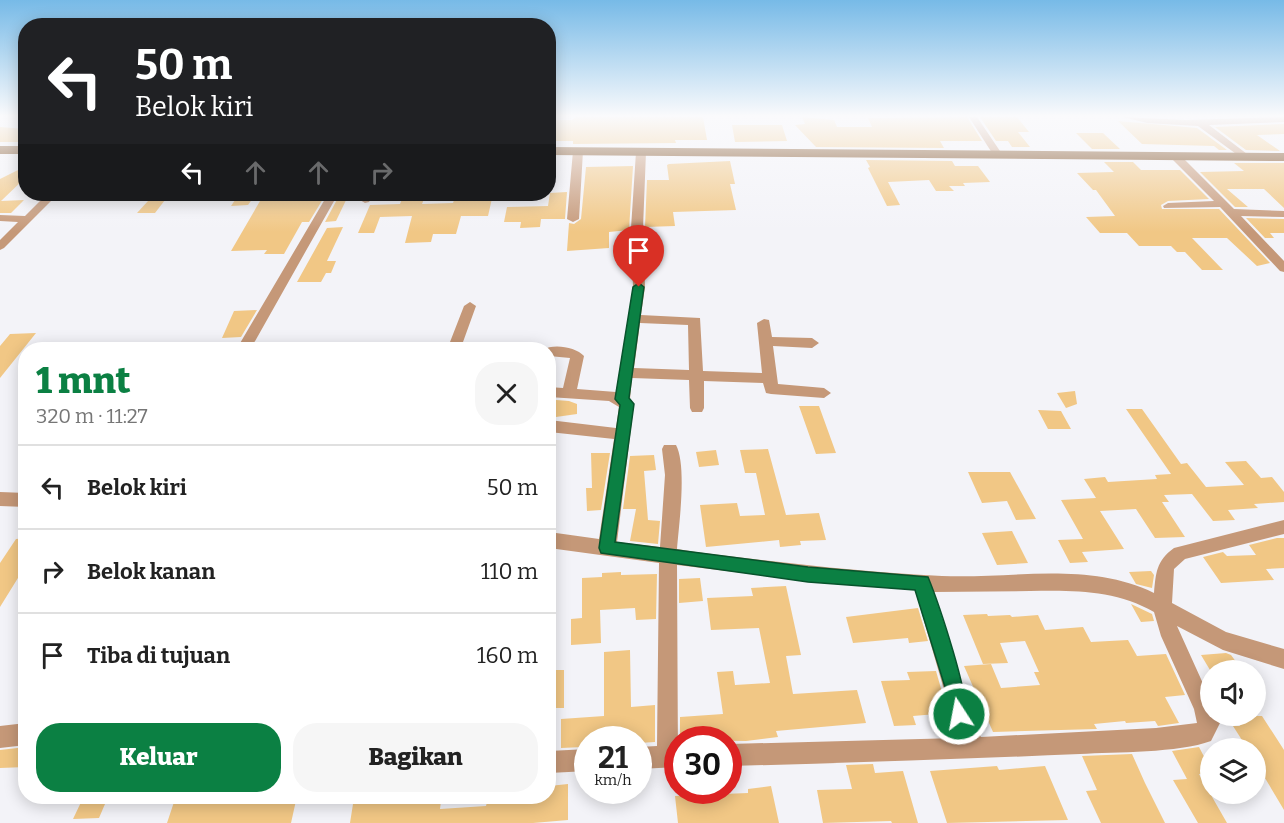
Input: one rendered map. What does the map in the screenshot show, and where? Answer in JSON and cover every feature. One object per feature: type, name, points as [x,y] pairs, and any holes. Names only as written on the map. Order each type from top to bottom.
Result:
[{"type":"highway","points":[[1122,155],[1284,157]]},
{"type":"street","points":[[573,219],[578,155]]},
{"type":"street","points":[[619,398],[639,287],[637,228],[641,155]]},
{"type":"street","points":[[1175,156],[1284,268]]},
{"type":"street","points":[[0,246],[46,201]]},
{"type":"street","points":[[248,342],[329,201]]},
{"type":"street","points":[[1168,206],[1228,208],[1284,214]]},
{"type":"street","points":[[0,218],[28,219]]},
{"type":"street","points":[[456,342],[470,306]]},
{"type":"street","points":[[635,319],[695,321],[697,408]]},
{"type":"street","points":[[765,323],[771,389],[824,393]]},
{"type":"street","points":[[766,341],[812,343]]},
{"type":"street","points":[[556,352],[577,356],[569,394]]},
{"type":"street","points":[[624,372],[770,378]]},
{"type":"street","points":[[556,393],[619,398],[627,404],[607,548]]},
{"type":"street","points":[[556,427],[622,434]]},
{"type":"street","points":[[670,449],[673,475],[668,557],[672,726]]},
{"type":"street","points":[[0,499],[18,500]]},
{"type":"street","points":[[742,755],[975,748],[1156,739],[1203,733],[1209,723],[1205,709],[1176,651],[1162,605],[1163,571],[1168,562],[1180,553],[1284,527]]},
{"type":"street","points":[[556,541],[829,577],[990,586],[1053,580],[1088,582],[1121,589],[1162,605],[1213,637],[1284,659]]},
{"type":"street","points":[[922,583],[954,687],[959,714],[965,732],[975,748]]},
{"type":"street","points":[[0,736],[18,735]]},
{"type":"street","points":[[556,762],[574,761]]},
{"type":"building","points":[[866,160],[952,161],[955,166],[978,166],[990,182],[963,183],[965,186],[949,186],[954,191],[936,191],[929,180],[888,182],[900,205],[887,206]]},
{"type":"building","points":[[730,161],[735,184],[730,184],[736,210],[673,212],[675,226],[645,227],[647,180],[669,180],[667,165],[669,164]]},
{"type":"building","points":[[1104,162],[1133,162],[1141,170],[1180,170],[1209,199],[1168,201],[1161,205],[1162,209],[1219,209],[1270,263],[1257,266],[1227,238],[1192,238],[1223,270],[1202,270],[1185,252],[1177,252],[1171,246],[1139,246],[1127,233],[1100,233],[1086,217],[1115,216],[1096,190],[1093,190],[1077,173],[1114,172]]},
{"type":"building","points":[[1234,163],[1284,163],[1284,208],[1264,189],[1227,189],[1248,207],[1235,207],[1200,172],[1244,171]]},
{"type":"building","points":[[633,166],[629,230],[609,232],[609,248],[567,251],[569,223],[574,224],[581,219],[586,167]]},
{"type":"building","points":[[18,170],[18,185],[1,201],[23,201],[11,213],[0,213],[0,179]]},
{"type":"building","points":[[567,192],[565,219],[541,219],[540,227],[520,228],[521,222],[504,222],[507,207],[548,206],[549,201],[556,201],[556,193]]},
{"type":"building","points":[[148,201],[164,201],[155,213],[137,213]]},
{"type":"building","points":[[234,201],[251,201],[248,205],[231,206]]},
{"type":"building","points":[[260,201],[322,201],[309,222],[302,222],[284,254],[264,254],[267,250],[231,251]]},
{"type":"building","points":[[336,201],[346,201],[336,221],[325,222]]},
{"type":"building","points":[[401,201],[423,201],[422,204],[491,201],[488,216],[461,216],[456,234],[433,234],[431,242],[405,243],[412,216],[380,217],[374,233],[358,233],[370,205],[400,204]]},
{"type":"building","points":[[1246,218],[1284,219],[1284,233],[1270,233],[1274,238],[1265,238]]},
{"type":"building","points":[[343,227],[327,261],[336,261],[331,273],[326,273],[321,282],[297,282],[327,228]]},
{"type":"building","points":[[257,310],[241,337],[222,338],[234,311]]},
{"type":"building","points":[[36,333],[29,342],[18,342],[18,356],[0,378],[0,346],[10,334]]},
{"type":"building","points":[[1075,391],[1077,404],[1066,408],[1057,393]]},
{"type":"building","points":[[556,400],[577,404],[577,414],[556,417]]},
{"type":"building","points":[[799,406],[819,406],[836,453],[816,454]]},
{"type":"building","points":[[1126,409],[1142,409],[1181,464],[1187,463],[1206,487],[1244,485],[1225,462],[1246,461],[1261,478],[1272,477],[1284,492],[1284,502],[1254,504],[1258,508],[1228,510],[1235,520],[1213,521],[1192,494],[1164,495],[1169,502],[1162,502],[1185,537],[1155,538],[1136,509],[1100,511],[1124,549],[1082,552],[1088,562],[1070,563],[1058,540],[1083,539],[1061,500],[1096,498],[1084,479],[1105,477],[1108,482],[1157,479],[1155,475],[1171,474]]},
{"type":"building","points":[[1038,410],[1061,411],[1071,429],[1048,429]]},
{"type":"building","points":[[768,449],[786,515],[819,513],[826,540],[800,541],[801,545],[780,547],[779,540],[706,547],[700,505],[737,503],[740,516],[765,515],[756,473],[745,473],[740,450]]},
{"type":"building","points":[[716,450],[719,465],[699,467],[696,452]]},
{"type":"building","points":[[591,453],[610,453],[601,510],[587,511],[586,488],[592,488]]},
{"type":"building","points":[[654,455],[656,470],[644,471],[648,520],[660,521],[658,544],[630,541],[636,509],[623,509],[630,456]]},
{"type":"building","points":[[968,472],[1010,472],[1036,519],[1016,520],[1007,501],[982,503]]},
{"type":"building","points":[[1012,531],[1028,563],[997,565],[982,533]]},
{"type":"building","points":[[1284,538],[1284,568],[1266,569],[1274,580],[1221,583],[1203,557],[1223,552],[1227,556],[1256,555],[1249,545]]},
{"type":"building","points":[[18,539],[18,578],[0,607],[0,563]]},
{"type":"building","points":[[1151,571],[1154,575],[1152,588],[1136,584],[1129,572]]},
{"type":"building","points":[[621,572],[621,575],[657,574],[656,619],[636,620],[635,608],[600,610],[601,643],[571,645],[571,619],[582,618],[582,578],[602,577],[602,573]]},
{"type":"building","points":[[700,578],[703,601],[679,603],[679,579]]},
{"type":"building","points":[[786,586],[801,655],[786,656],[793,694],[857,690],[866,723],[776,731],[778,737],[746,741],[742,741],[742,726],[680,726],[680,717],[723,714],[717,672],[733,671],[735,685],[770,683],[759,628],[711,630],[707,598],[753,596],[751,588]]},
{"type":"building","points":[[1131,604],[1152,614],[1154,621],[1141,622]]},
{"type":"building","points":[[918,608],[928,641],[909,643],[908,638],[853,643],[846,617]]},
{"type":"building","points":[[987,614],[988,616],[1010,615],[1012,617],[1038,615],[1045,630],[1083,627],[1091,642],[1128,640],[1137,656],[1166,654],[1185,695],[1165,697],[1179,723],[1158,726],[1155,721],[1126,723],[1125,721],[1094,724],[1097,729],[993,732],[964,666],[991,664],[1001,688],[1040,685],[1034,672],[1039,672],[1025,641],[1000,643],[1008,663],[983,664],[963,615]]},
{"type":"building","points":[[630,650],[631,707],[655,705],[655,742],[652,742],[652,726],[574,726],[574,747],[561,748],[561,719],[604,716],[604,652]]},
{"type":"building","points":[[1226,653],[1235,660],[1204,660],[1201,655]]},
{"type":"building","points":[[556,670],[564,670],[564,708],[556,708]]},
{"type":"building","points":[[936,671],[948,713],[913,716],[916,725],[894,726],[881,681],[910,680],[907,672]]},
{"type":"building","points":[[1266,722],[1284,750],[1284,810],[1266,780],[1266,738],[1241,738],[1233,726],[1266,726]]},
{"type":"building","points":[[1199,747],[1200,804],[1216,804],[1227,823],[1198,823],[1173,780],[1187,779],[1172,751]]},
{"type":"building","points":[[18,748],[18,767],[0,768],[0,750]]},
{"type":"building","points":[[1132,754],[1165,823],[1101,823],[1086,791],[1097,790],[1082,756]]},
{"type":"building","points":[[873,764],[875,773],[903,771],[918,823],[892,823],[891,821],[823,823],[817,790],[852,789],[846,765]]},
{"type":"building","points":[[997,766],[999,770],[1045,766],[1068,820],[947,823],[930,771]]},
{"type":"building","points":[[568,784],[568,820],[533,823],[350,823],[353,804],[441,804],[440,809],[486,806],[486,804],[556,804],[556,785]]},
{"type":"building","points":[[771,786],[779,823],[678,823],[676,804],[742,804],[742,793],[748,793],[748,789]]},
{"type":"building","points":[[80,804],[105,804],[99,818],[73,819]]},
{"type":"building","points":[[173,804],[295,804],[291,823],[167,823]]},
{"type":"route","points":[[639,287],[622,399],[627,404],[607,548],[744,568],[829,577],[922,583],[954,687],[959,714]]}]
